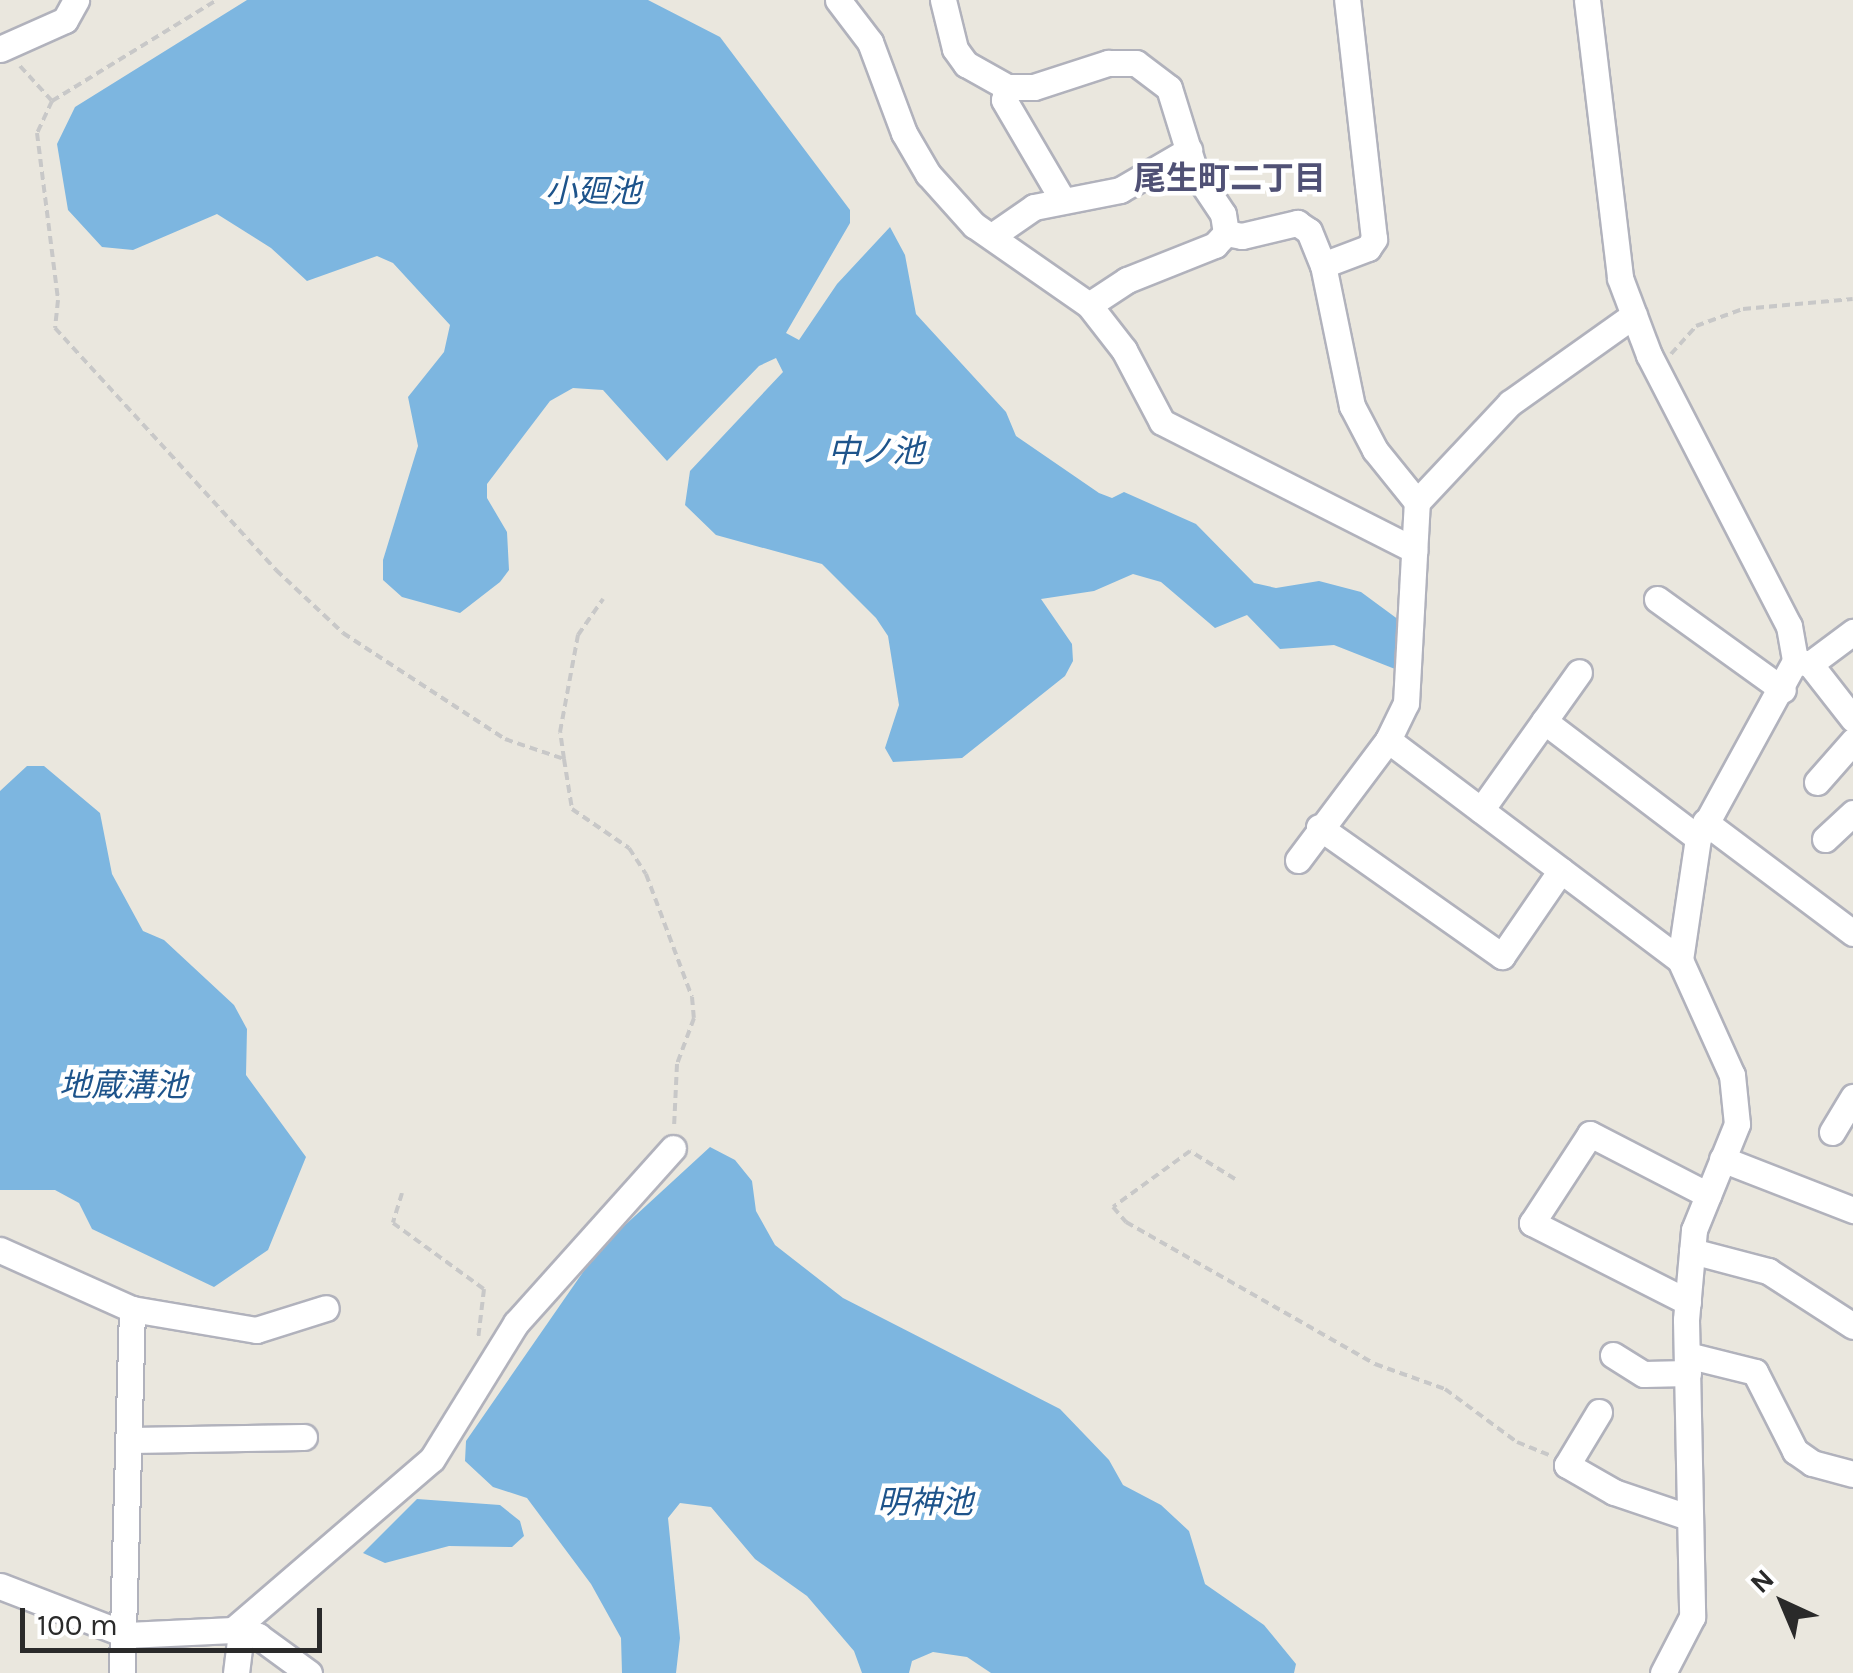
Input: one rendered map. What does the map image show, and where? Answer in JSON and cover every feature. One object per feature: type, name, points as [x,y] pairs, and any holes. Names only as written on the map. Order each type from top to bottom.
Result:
[{"type":"street","points":[[1,49],[65,20],[76,0]]},
{"type":"street","points":[[838,0],[870,42],[904,133],[928,174],[951,203],[1089,306],[1124,350],[1162,422],[1414,550]]},
{"type":"street","points":[[942,0],[966,64],[1007,87],[1034,87],[1108,63],[1136,63],[1170,88],[1194,172],[1224,214],[1226,233],[1215,245],[1127,280],[1089,306]]},
{"type":"street","points":[[1323,265],[1368,248],[1374,239],[1347,0]]},
{"type":"street","points":[[1587,0],[1620,278],[1653,363],[1789,626],[1803,662],[1853,719]]},
{"type":"street","points":[[1007,87],[1004,100],[1061,197]]},
{"type":"street","points":[[992,236],[1012,218],[1061,197],[1120,190],[1188,150]]},
{"type":"street","points":[[1226,233],[1242,236],[1297,223],[1308,230],[1323,265],[1352,406],[1375,450],[1417,502]]},
{"type":"street","points":[[1298,860],[1388,740],[1406,703],[1417,502],[1510,403],[1634,315]]},
{"type":"street","points":[[1657,600],[1782,690]]},
{"type":"street","points":[[1680,960],[1702,830],[1782,690],[1803,662],[1853,632]]},
{"type":"street","points":[[1480,810],[1579,672]]},
{"type":"street","points":[[1544,721],[1853,933]]},
{"type":"street","points":[[1388,740],[1680,960],[1732,1076],[1736,1124],[1708,1195],[1692,1252],[1688,1302],[1692,1617],[1663,1673]]},
{"type":"street","points":[[1818,782],[1853,740]]},
{"type":"street","points":[[1825,839],[1853,813]]},
{"type":"street","points":[[1319,827],[1502,956],[1561,870]]},
{"type":"street","points":[[1832,1132],[1853,1097]]},
{"type":"street","points":[[1688,1302],[1532,1222],[1590,1134],[1708,1195]]},
{"type":"street","points":[[236,1673],[237,1631],[432,1460],[516,1323],[674,1148]]},
{"type":"street","points":[[1722,1159],[1853,1210]]},
{"type":"street","points":[[0,1250],[132,1309],[256,1330],[326,1308]]},
{"type":"street","points":[[1692,1252],[1768,1271],[1853,1326]]},
{"type":"street","points":[[122,1673],[127,1635],[132,1309]]},
{"type":"street","points":[[1613,1355],[1644,1374],[1688,1364],[1756,1372],[1794,1450],[1812,1464],[1853,1474]]},
{"type":"street","points":[[1599,1412],[1567,1466],[1614,1492],[1688,1517]]},
{"type":"street","points":[[130,1440],[304,1437]]},
{"type":"street","points":[[0,1586],[127,1635],[237,1631],[258,1636],[308,1673]]},
{"type":"path","points":[[217,0],[52,101],[38,133],[58,300],[55,328],[276,570],[344,633],[506,738],[564,759]]},
{"type":"path","points":[[1,49],[52,101]]},
{"type":"path","points":[[1653,363],[1680,350],[1682,336],[1696,326],[1743,310],[1853,299]]},
{"type":"path","points":[[603,599],[578,635],[560,732],[572,809],[628,848],[646,874],[692,997],[694,1018],[677,1064],[674,1148]]},
{"type":"path","points":[[1234,1179],[1190,1151],[1113,1206],[1126,1222],[1375,1364],[1445,1389],[1517,1442],[1567,1466]]},
{"type":"path","points":[[402,1193],[393,1223],[484,1289],[475,1354]]},
{"type":"water","name":"小廻池","points":[[247,0],[648,0],[720,37],[850,210],[850,223],[786,333],[799,340],[837,284],[890,227],[905,255],[916,314],[1006,412],[1016,436],[1099,493],[1112,498],[1124,492],[1196,524],[1254,583],[1276,588],[1319,581],[1361,592],[1399,620],[1395,669],[1334,645],[1280,649],[1247,615],[1215,628],[1161,582],[1133,574],[1094,591],[1041,599],[1072,644],[1073,661],[1065,676],[962,758],[893,762],[885,748],[899,705],[888,636],[876,618],[822,564],[716,535],[685,505],[690,471],[783,372],[776,358],[759,366],[667,461],[603,390],[573,388],[550,401],[487,484],[487,498],[507,532],[509,570],[500,582],[460,613],[402,597],[383,580],[383,560],[418,446],[408,397],[444,352],[450,325],[393,263],[377,256],[307,281],[271,248],[217,214],[133,250],[102,247],[68,210],[57,144],[75,107]]},
{"type":"water","name":"地蔵溝池","points":[[27,766],[44,766],[100,813],[112,874],[143,931],[164,940],[234,1005],[247,1029],[246,1075],[306,1157],[268,1250],[214,1287],[92,1229],[79,1203],[55,1190],[0,1190],[0,791]]},
{"type":"water","name":"明神池","points":[[710,1147],[735,1160],[752,1181],[756,1211],[775,1245],[843,1298],[1060,1409],[1109,1460],[1123,1485],[1161,1505],[1189,1531],[1205,1584],[1264,1625],[1296,1664],[1294,1673],[991,1673],[967,1657],[933,1652],[912,1661],[909,1673],[862,1673],[854,1651],[807,1596],[755,1559],[711,1507],[680,1503],[668,1518],[680,1638],[676,1673],[622,1673],[621,1638],[591,1584],[527,1498],[493,1487],[465,1461],[466,1441],[599,1249]]},
{"type":"water","points":[[417,1499],[500,1505],[520,1521],[524,1536],[512,1547],[449,1546],[385,1563],[363,1553]]},
{"type":"district","name":"尾生町二丁目","points":[[1230,179]]},
{"type":"water label","name":"中ノ池","points":[[876,452]]}]
